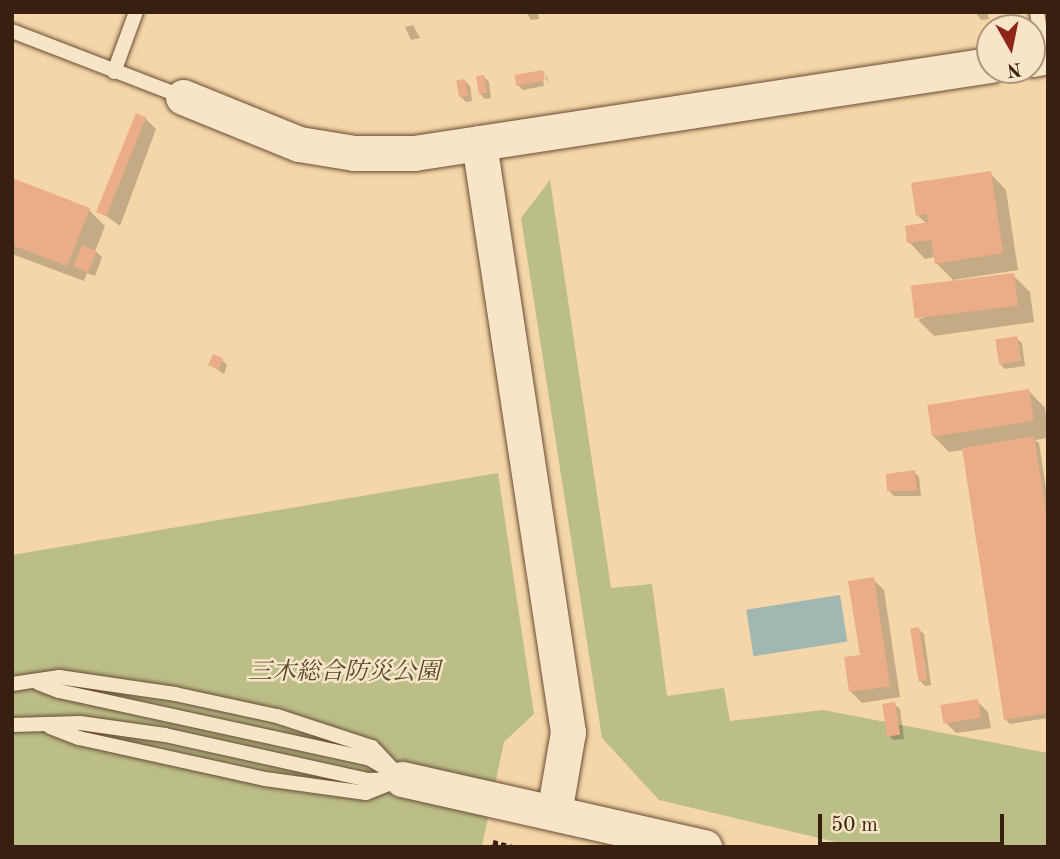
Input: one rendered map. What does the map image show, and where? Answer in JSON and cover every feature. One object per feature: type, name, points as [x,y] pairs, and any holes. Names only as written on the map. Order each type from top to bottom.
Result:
[{"type":"street","points":[[183,97],[299,144],[335,151],[414,153],[976,67]]},
{"type":"street","points":[[479,143],[568,732],[554,813]]},
{"type":"street","points":[[402,779],[704,847]]},
{"type":"lane","points":[[114,72],[136,12]]},
{"type":"lane","points":[[12,31],[183,97]]},
{"type":"lane","points":[[12,684],[59,677],[174,694],[277,716],[372,747],[402,779]]},
{"type":"lane","points":[[37,682],[59,691],[370,759],[402,779]]},
{"type":"lane","points":[[37,722],[79,737],[265,779],[366,793],[402,779]]},
{"type":"lane","points":[[12,725],[37,722],[80,723],[165,735],[368,780],[402,779]]},
{"type":"path","points":[[493,842],[513,847]]},
{"type":"green space","points":[[550,180],[611,588],[652,584],[667,696],[724,688],[730,721],[823,710],[1048,753],[1048,847],[857,847],[659,800],[602,738],[521,218]]},
{"type":"green space","name":"三木総合防災公園","points":[[498,473],[534,714],[504,742],[482,846],[485,847],[12,847],[12,555]]},
{"type":"water","points":[[840,595],[847,641],[754,656],[746,610]]},
{"type":"building","points":[[543,70],[545,81],[516,86],[514,75]]},
{"type":"building","points":[[484,75],[487,93],[479,94],[476,76]]},
{"type":"building","points":[[465,79],[468,96],[459,97],[456,81]]},
{"type":"building","points":[[136,113],[146,117],[106,216],[96,212]]},
{"type":"building","points":[[991,171],[1003,253],[935,264],[931,240],[907,243],[905,226],[928,222],[927,214],[916,216],[911,183]]},
{"type":"building","points":[[12,178],[90,208],[67,266],[12,245]]},
{"type":"building","points":[[82,245],[97,251],[88,272],[73,266]]},
{"type":"building","points":[[1014,273],[1018,306],[915,318],[911,286]]},
{"type":"building","points":[[1017,336],[1021,361],[999,364],[995,339]]},
{"type":"building","points":[[213,354],[223,358],[219,370],[208,365]]},
{"type":"building","points":[[1029,389],[1034,421],[932,437],[927,405]]},
{"type":"building","points":[[1034,436],[1048,523],[1048,713],[1004,720],[962,448]]},
{"type":"building","points":[[915,470],[917,491],[887,491],[886,474]]},
{"type":"building","points":[[874,577],[890,686],[849,692],[844,657],[860,655],[848,581]]},
{"type":"building","points":[[919,627],[927,680],[919,682],[910,628]]},
{"type":"building","points":[[978,699],[981,718],[943,724],[940,705]]},
{"type":"building","points":[[895,702],[900,735],[887,737],[882,704]]}]
